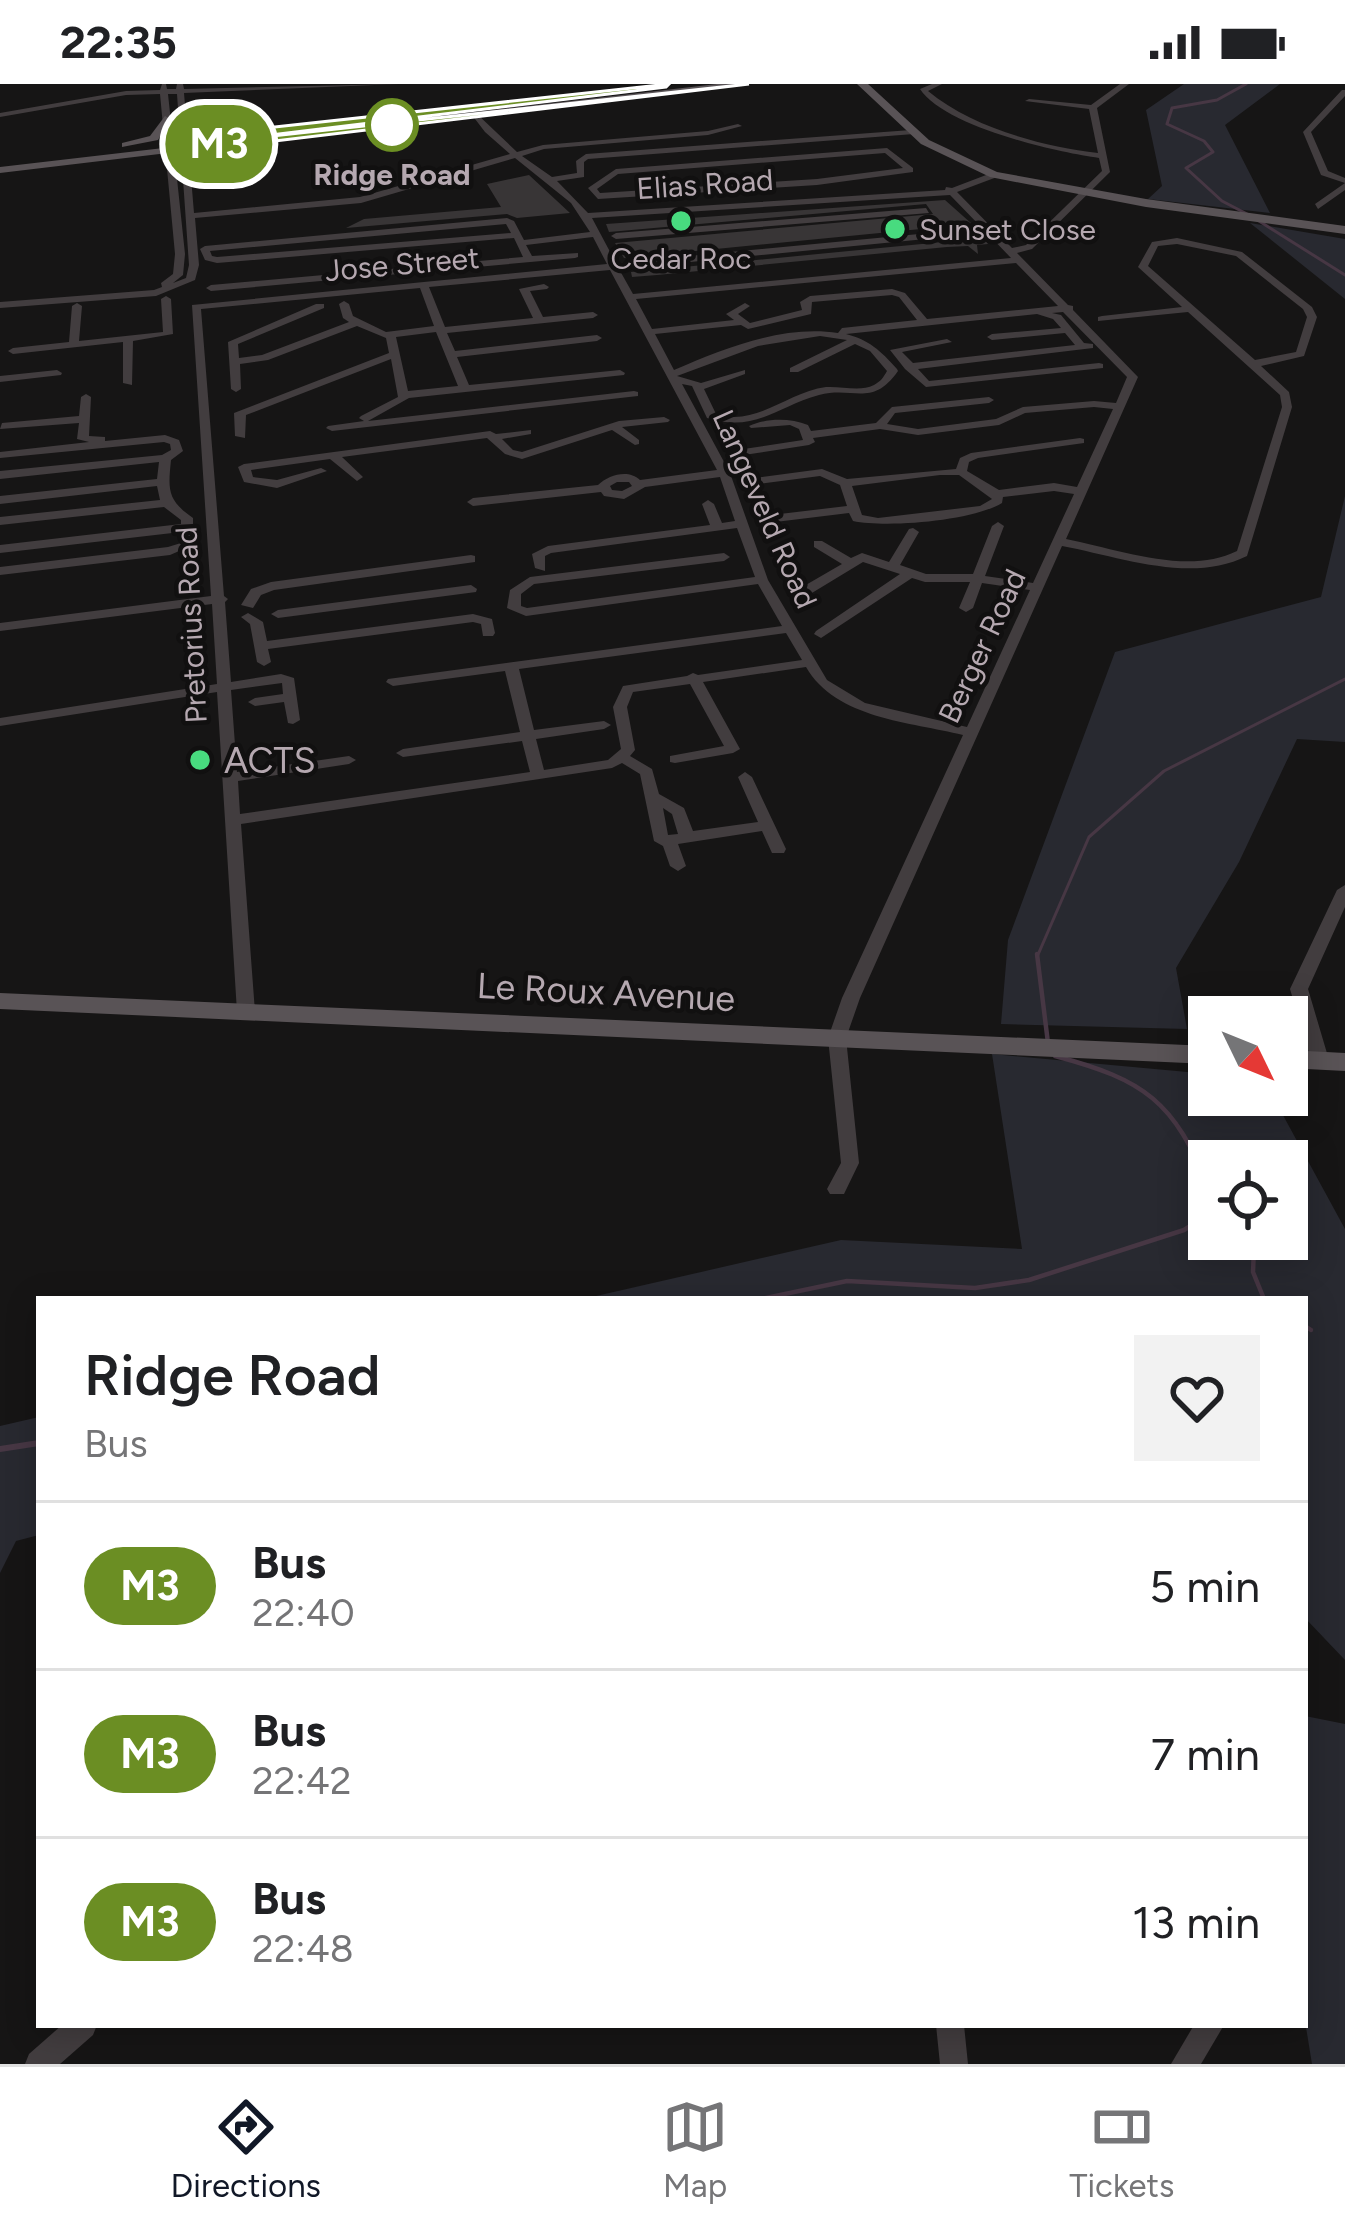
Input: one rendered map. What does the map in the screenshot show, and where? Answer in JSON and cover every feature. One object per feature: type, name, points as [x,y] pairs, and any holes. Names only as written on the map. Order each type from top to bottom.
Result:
[{"type":"main road","points":[[182,123],[203,132],[241,134],[666,84]]},
{"type":"main road","points":[[280,130],[481,122],[508,111],[743,84]]},
{"type":"main road","points":[[862,84],[911,132],[988,175]]},
{"type":"main road","points":[[848,86],[925,153],[988,175],[1082,194],[1345,230]]},
{"type":"main road","points":[[0,165],[151,140],[165,119]]},
{"type":"main road","points":[[94,150],[168,146],[198,152],[223,144],[442,119],[481,122]]},
{"type":"main road","points":[[186,150],[241,134]]},
{"type":"main road","points":[[115,157],[168,146]]},
{"type":"main road","points":[[0,165],[115,157],[152,158],[170,168]]},
{"type":"main road","name":"Le Roux Avenue","points":[[0,1001],[1188,1054]]},
{"type":"street","points":[[181,87],[201,84]]},
{"type":"street","points":[[321,84],[346,84]]},
{"type":"street","points":[[0,113],[88,93],[394,84]]},
{"type":"street","points":[[938,84],[923,91],[945,108],[1058,151],[1104,155]]},
{"type":"street","points":[[1029,101],[1093,107],[1126,84]]},
{"type":"street","points":[[0,305],[164,291],[190,280],[194,274],[181,87]]},
{"type":"street","points":[[136,293],[162,286],[178,275],[164,88]]},
{"type":"street","points":[[1318,206],[1345,183],[1324,173],[1307,132],[1345,92]]},
{"type":"street","points":[[629,297],[1017,256],[1106,172],[1093,107]]},
{"type":"street","name":"Langeveld Road","points":[[481,122],[514,155],[554,179],[586,216],[724,473],[762,580],[822,683],[860,706],[971,732]]},
{"type":"street","points":[[178,232],[191,216],[361,200],[556,145],[708,133],[738,126]]},
{"type":"street","points":[[554,179],[581,175],[580,161],[586,157],[911,132]]},
{"type":"street","points":[[598,196],[823,181],[910,170],[887,150],[612,173],[592,188],[601,205],[609,208],[811,196]]},
{"type":"street","points":[[699,166],[710,188]]},
{"type":"street","name":"Elias Road","points":[[586,216],[839,203],[951,191],[988,175]]},
{"type":"street","points":[[823,181],[839,203]]},
{"type":"street","points":[[729,187],[739,200]]},
{"type":"street","name":"Berger Road","points":[[836,1038],[1133,377],[951,191]]},
{"type":"street","points":[[616,236],[839,203],[925,210]]},
{"type":"street","points":[[191,216],[202,220],[224,214]]},
{"type":"street","points":[[540,272],[519,239],[507,221],[206,248],[211,260],[442,241],[519,239],[594,234]]},
{"type":"street","points":[[436,227],[442,241]]},
{"type":"street","name":"Jose Street","points":[[196,308],[992,230]]},
{"type":"street","points":[[841,234],[850,244]]},
{"type":"street","points":[[324,236],[328,251]]},
{"type":"street","points":[[1061,542],[1205,566],[1234,560],[1243,553],[1287,407],[1286,394],[1252,364],[1191,310],[1143,267],[1144,258],[1158,242],[1177,241],[1239,254],[1306,308],[1312,317],[1300,354],[1252,364]]},
{"type":"street","points":[[428,242],[436,268]]},
{"type":"street","points":[[738,243],[747,254]]},
{"type":"street","points":[[346,249],[348,279]]},
{"type":"street","points":[[211,288],[436,268],[460,271],[575,255]]},
{"type":"street","points":[[730,256],[736,272]]},
{"type":"street","points":[[251,258],[254,284]]},
{"type":"street","points":[[461,295],[582,283]]},
{"type":"street","points":[[424,286],[434,322],[442,329],[462,382]]},
{"type":"street","points":[[524,289],[539,320]]},
{"type":"street","points":[[649,332],[738,323],[751,326],[806,313],[805,302],[810,299],[886,292],[902,295],[924,322]]},
{"type":"street","points":[[57,373],[0,379],[5,352],[170,333],[166,299]]},
{"type":"street","points":[[297,308],[369,302]]},
{"type":"street","points":[[344,304],[348,318],[391,334],[593,316]]},
{"type":"street","points":[[74,344],[77,306]]},
{"type":"street","points":[[236,389],[233,342],[320,306]]},
{"type":"street","points":[[738,323],[731,312],[745,306]]},
{"type":"street","name":"Pretorius Road","points":[[196,308],[229,477],[221,609],[246,1012]]},
{"type":"street","points":[[842,331],[1069,308]]},
{"type":"street","points":[[1102,319],[1191,310]]},
{"type":"street","points":[[882,330],[1048,313],[1082,347]]},
{"type":"street","points":[[234,362],[259,359],[356,323]]},
{"type":"street","points":[[992,337],[1069,330]]},
{"type":"street","points":[[391,334],[403,388]]},
{"type":"street","points":[[829,335],[858,339],[881,353],[893,371],[887,380],[856,395],[823,390],[770,412],[729,422],[706,411],[691,381],[672,377],[743,343],[829,335]]},
{"type":"street","points":[[128,338],[128,383]]},
{"type":"street","points":[[453,354],[597,338]]},
{"type":"street","points":[[794,370],[858,339]]},
{"type":"street","points":[[947,342],[896,348],[926,384],[1100,366]]},
{"type":"street","points":[[547,344],[562,378]]},
{"type":"street","points":[[909,367],[1106,345]]},
{"type":"street","points":[[242,436],[240,413],[256,411],[395,354]]},
{"type":"street","points":[[996,356],[1017,375]]},
{"type":"street","points":[[698,388],[741,372]]},
{"type":"street","points":[[361,424],[403,388],[620,373]]},
{"type":"street","points":[[332,428],[634,394]]},
{"type":"street","points":[[86,397],[86,440],[162,432]]},
{"type":"street","points":[[880,426],[892,410],[989,400]]},
{"type":"street","points":[[720,430],[791,422],[808,434],[880,426],[919,433],[999,422],[1027,410],[1091,404],[1120,407]]},
{"type":"street","points":[[1,426],[84,419]]},
{"type":"street","points":[[497,437],[509,452],[523,456],[615,427],[664,420]]},
{"type":"street","points":[[615,427],[635,442]]},
{"type":"street","points":[[229,477],[255,462],[527,432]]},
{"type":"street","points":[[737,453],[803,446],[809,442],[808,434]]},
{"type":"street","points":[[0,455],[170,439],[177,451],[165,458],[0,476]]},
{"type":"street","points":[[427,441],[438,452]]},
{"type":"street","points":[[961,472],[964,460],[975,455],[1080,441]]},
{"type":"street","points":[[331,454],[357,477]]},
{"type":"street","points":[[0,571],[189,544],[187,517],[171,512],[166,503],[165,458]]},
{"type":"street","points":[[229,477],[271,484],[321,471]]},
{"type":"street","points":[[758,480],[822,472],[845,482],[961,472],[998,494],[1054,487],[1083,492]]},
{"type":"street","points":[[473,502],[603,488],[624,495],[638,490],[639,484],[724,473]]},
{"type":"street","points":[[0,500],[164,482]]},
{"type":"street","points":[[845,482],[850,509],[862,520],[878,522],[983,509],[996,503],[998,494]]},
{"type":"street","points":[[0,521],[166,503]]},
{"type":"street","points":[[708,504],[717,527]]},
{"type":"street","points":[[767,519],[850,509]]},
{"type":"street","points":[[541,568],[538,554],[548,550],[742,524]]},
{"type":"street","points":[[966,608],[998,526]]},
{"type":"street","points":[[0,549],[189,527]]},
{"type":"street","points":[[893,566],[913,532]]},
{"type":"street","points":[[818,544],[848,562]]},
{"type":"street","points":[[724,556],[530,581],[515,593],[514,608],[526,611],[762,580]]},
{"type":"street","points":[[797,596],[848,562],[868,556],[910,573],[1039,588]]},
{"type":"street","points":[[248,610],[265,587],[471,559]]},
{"type":"street","points":[[821,634],[910,573]]},
{"type":"street","points":[[278,614],[471,589]]},
{"type":"street","points":[[380,601],[386,629]]},
{"type":"street","points":[[0,627],[248,610]]},
{"type":"street","points":[[248,610],[256,622],[262,654],[386,629],[478,618],[489,624],[488,633]]},
{"type":"street","points":[[393,682],[789,629]]},
{"type":"street","points":[[232,820],[612,764],[628,750],[620,706],[623,693],[642,684],[808,663]]},
{"type":"street","points":[[511,666],[538,776]]},
{"type":"street","points":[[675,759],[733,749],[693,677]]},
{"type":"street","points":[[0,722],[225,684],[286,679],[293,720]]},
{"type":"street","points":[[255,702],[291,698]]},
{"type":"street","points":[[404,753],[604,725]]},
{"type":"street","points":[[624,758],[647,772],[651,796],[673,839],[678,866]]},
{"type":"street","points":[[228,778],[349,760]]},
{"type":"street","points":[[745,777],[778,849]]},
{"type":"street","points":[[651,796],[679,811],[673,839]]},
{"type":"street","points":[[673,839],[767,825]]},
{"type":"street","points":[[1332,1061],[1299,989],[1340,915],[1345,890]]},
{"type":"street","points":[[836,1038],[850,1163],[837,1189]]},
{"type":"street","points":[[39,2064],[80,2028]]},
{"type":"street","points":[[950,2028],[954,2064]]},
{"type":"street","points":[[1185,2064],[1208,2028]]},
{"type":"shaded area","points":[[1184,84],[1280,84],[1225,125],[1270,213],[1148,199],[1162,186],[1146,110]]},
{"type":"shaded area","points":[[1250,223],[1345,239],[1345,299]]},
{"type":"shaded area","points":[[1345,496],[1345,742],[1297,739],[1239,862],[1176,968],[1187,1029],[1001,1024],[1008,940],[1115,652],[1321,597]]},
{"type":"shaded area","points":[[992,1054],[1188,1072],[1188,1116],[1283,1116],[1297,1140],[1188,1140],[1188,1260],[1308,1260],[1308,1161],[1345,1229],[1345,1660],[1308,1621],[1308,1296],[596,1296],[841,1240],[1022,1249]]},
{"type":"shaded area","points":[[36,1418],[36,1536],[16,1541],[0,1573],[0,1426]]},
{"type":"shaded area","points":[[1308,1717],[1345,1724],[1345,2064],[1312,2064],[1306,2028]]},
{"type":"building","points":[[529,175],[570,213],[346,228],[364,219],[501,207],[487,184]]},
{"type":"building","points":[[945,200],[972,224],[624,258],[615,243],[933,214],[926,204],[609,232],[606,224]]},
{"type":"building","points":[[984,238],[988,244],[977,245],[978,254],[968,246],[947,247],[632,277],[631,272]]},
{"type":"waterway","points":[[1246,84],[1217,100],[1172,108],[1167,124],[1204,141],[1213,152],[1186,168],[1222,201],[1249,215]]},
{"type":"waterway","points":[[1259,221],[1345,275]]},
{"type":"waterway","points":[[1037,956],[1089,837],[1164,771],[1345,679]]},
{"type":"waterway","points":[[1037,956],[1048,1043]]},
{"type":"waterway","points":[[1055,1056],[1134,1085],[1169,1114],[1188,1143]]},
{"type":"waterway","points":[[775,1296],[847,1281],[975,1288],[1029,1280],[1188,1227]]},
{"type":"waterway","points":[[1254,1260],[1263,1296]]},
{"type":"waterway","points":[[0,1449],[36,1443]]},
{"type":"bus line","name":"M3","points":[[666,84],[184,140],[184,148],[744,84]]},
{"type":"place","name":"Ridge Road","points":[[392,125]]},
{"type":"place","name":"Cedar Roc","points":[[681,221]]},
{"type":"place","name":"Sunset Close","points":[[895,229]]},
{"type":"place","name":"ACTS","points":[[200,760]]}]
